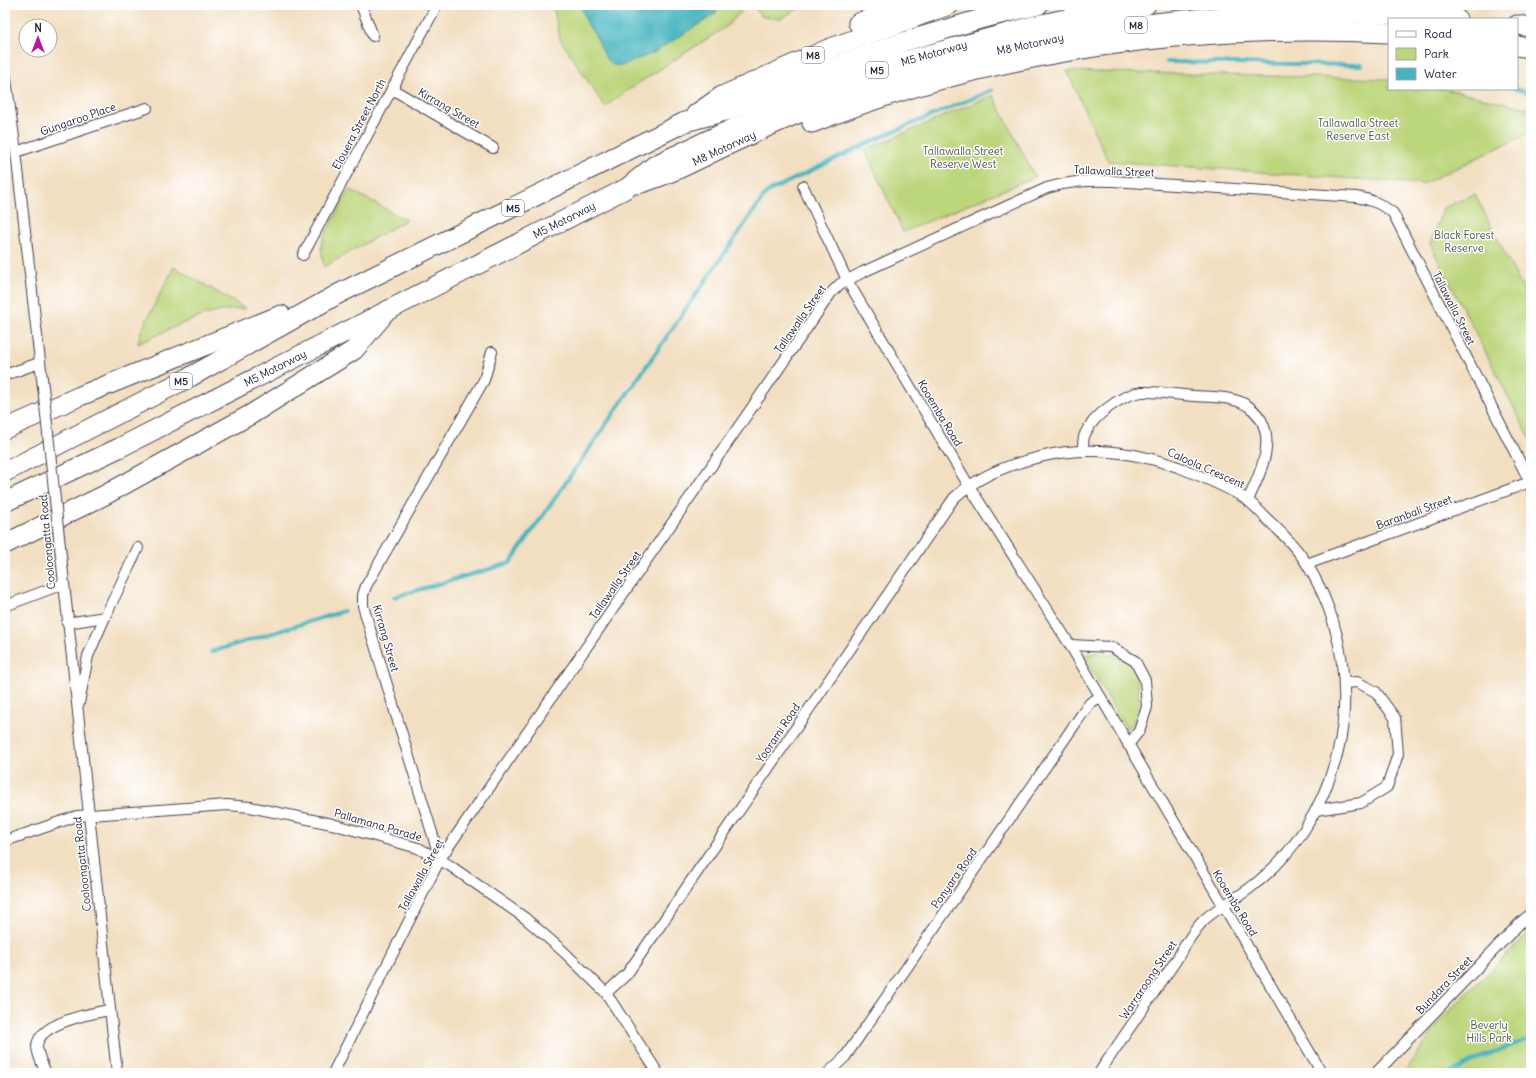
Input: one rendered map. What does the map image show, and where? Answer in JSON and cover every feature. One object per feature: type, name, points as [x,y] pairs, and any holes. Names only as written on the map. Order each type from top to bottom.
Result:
[{"type":"highway","points":[[685,122],[718,88],[844,29],[907,5]]},
{"type":"highway","name":"M8","points":[[685,122],[722,96],[765,76],[828,49],[949,5]]},
{"type":"highway","name":"M5 Motorway","points":[[5,472],[190,377],[340,293],[685,122],[729,110],[828,69],[903,42],[984,18],[1038,5]]},
{"type":"highway","name":"M5 Motorway","points":[[5,502],[121,447],[627,188],[655,165],[728,130],[841,82],[891,65],[1037,25],[1089,14],[1146,5]]},
{"type":"highway","name":"M8 Motorway","points":[[627,188],[664,176],[729,145],[826,103],[928,68],[1055,38],[1144,24],[1234,16],[1301,13],[1365,13],[1442,18]]},
{"type":"highway","points":[[1518,25],[1531,27]]},
{"type":"highway","points":[[627,188],[669,184],[717,162],[830,115],[919,86],[994,66],[1074,51],[1157,38],[1235,33],[1301,31],[1388,33]]},
{"type":"highway","points":[[1518,46],[1531,48]]},
{"type":"highway","points":[[5,429],[254,325],[340,293]]},
{"type":"highway","points":[[5,544],[105,495],[250,415],[354,350],[387,311]]},
{"type":"street","points":[[361,5],[373,36]]},
{"type":"street","name":"Elouera Street North","points":[[303,255],[392,89],[433,6]]},
{"type":"street","name":"Cooloongatta Road","points":[[5,72],[16,152],[39,363],[44,396],[67,623],[117,1073]]},
{"type":"street","name":"Kirrang Street","points":[[392,89],[494,148]]},
{"type":"street","name":"Gungaroo Place","points":[[16,152],[147,108]]},
{"type":"street","name":"Tallawalla Street","points":[[333,1073],[440,860],[831,293],[848,280],[1047,188],[1067,182],[1088,180],[1113,181],[1370,199],[1382,205],[1392,214],[1530,483]]},
{"type":"street","name":"Kooemba Road","points":[[803,186],[848,280],[969,486],[1070,645],[1322,1073]]},
{"type":"street","name":"Kirrang Street","points":[[440,860],[363,606],[363,595],[366,586],[484,380],[492,352]]},
{"type":"street","points":[[5,375],[39,363]]},
{"type":"street","name":"Caloola Crescent","points":[[1083,449],[1084,435],[1110,406],[1125,397],[1142,392],[1225,398],[1247,406],[1261,422],[1266,439],[1266,454],[1261,472],[1248,500]]},
{"type":"street","name":"Caloola Crescent","points":[[969,486],[1018,462],[1049,454],[1083,449],[1110,450],[1151,458],[1214,482],[1248,500],[1277,528],[1307,564],[1320,589],[1340,650],[1345,683],[1344,710],[1337,753],[1328,782],[1316,810],[1285,856],[1267,875],[1223,907]]},
{"type":"street","name":"Baranbali Street","points":[[1307,564],[1530,483]]},
{"type":"street","name":"Yoorami Road","points":[[606,993],[627,974],[944,511],[954,498],[969,486]]},
{"type":"street","points":[[77,712],[88,656],[138,548]]},
{"type":"street","points":[[5,606],[63,584]]},
{"type":"street","points":[[67,623],[105,617]]},
{"type":"street","points":[[1070,645],[1111,647],[1135,661],[1145,680],[1147,707],[1140,731],[1128,745]]},
{"type":"street","points":[[1316,810],[1361,803],[1387,787],[1398,754],[1395,718],[1376,692],[1357,682],[1345,683]]},
{"type":"street","name":"Ponyara Road","points":[[828,1073],[845,1057],[1082,714],[1090,704],[1100,698]]},
{"type":"street","name":"Pallamana Parade","points":[[5,841],[77,816],[227,805],[250,807],[332,824],[418,848],[477,883],[525,918],[564,952],[606,993],[658,1073]]},
{"type":"street","name":"Warraroong Street","points":[[1099,1073],[1203,921],[1223,907]]},
{"type":"street","name":"Bundara Street","points":[[1376,1073],[1521,922],[1531,914]]},
{"type":"street","points":[[46,1073],[39,1056],[37,1045],[41,1036],[48,1029],[89,1014],[110,1010]]},
{"type":"green space","points":[[553,5],[747,5],[727,26],[628,90],[605,107],[560,39]]},
{"type":"green space","points":[[752,5],[804,5],[780,19],[761,16]]},
{"type":"green space","name":"Tallawalla Street Reserve East","points":[[1067,71],[1388,79],[1388,90],[1449,90],[1531,109],[1531,132],[1423,184],[1108,161]]},
{"type":"green space","name":"Tallawalla Street Reserve West","points":[[993,95],[1035,177],[903,232],[865,150]]},
{"type":"green space","points":[[349,189],[406,220],[324,267],[321,248],[323,239]]},
{"type":"green space","name":"Black Forest Reserve","points":[[1475,194],[1531,305],[1531,441],[1430,244],[1443,208]]},
{"type":"green space","points":[[174,267],[246,309],[218,312],[190,320],[138,344],[141,331]]},
{"type":"green space","points":[[1096,653],[1119,657],[1131,665],[1134,670],[1138,683],[1138,712],[1136,719],[1127,729],[1083,656]]},
{"type":"green space","name":"Beverly Hills Park","points":[[1531,931],[1531,1073],[1404,1073],[1444,1016]]},
{"type":"water","points":[[580,5],[719,5],[715,14],[655,52],[624,65],[613,65],[606,59],[598,40],[587,23]]},
{"type":"waterway","points":[[1167,62],[1362,65]]},
{"type":"waterway","points":[[394,597],[510,563],[767,192],[881,137],[992,90]]},
{"type":"waterway","points":[[1518,90],[1531,93]]},
{"type":"waterway","points":[[211,652],[344,611]]},
{"type":"waterway","points":[[1449,1073],[1482,1057],[1531,1038]]}]
